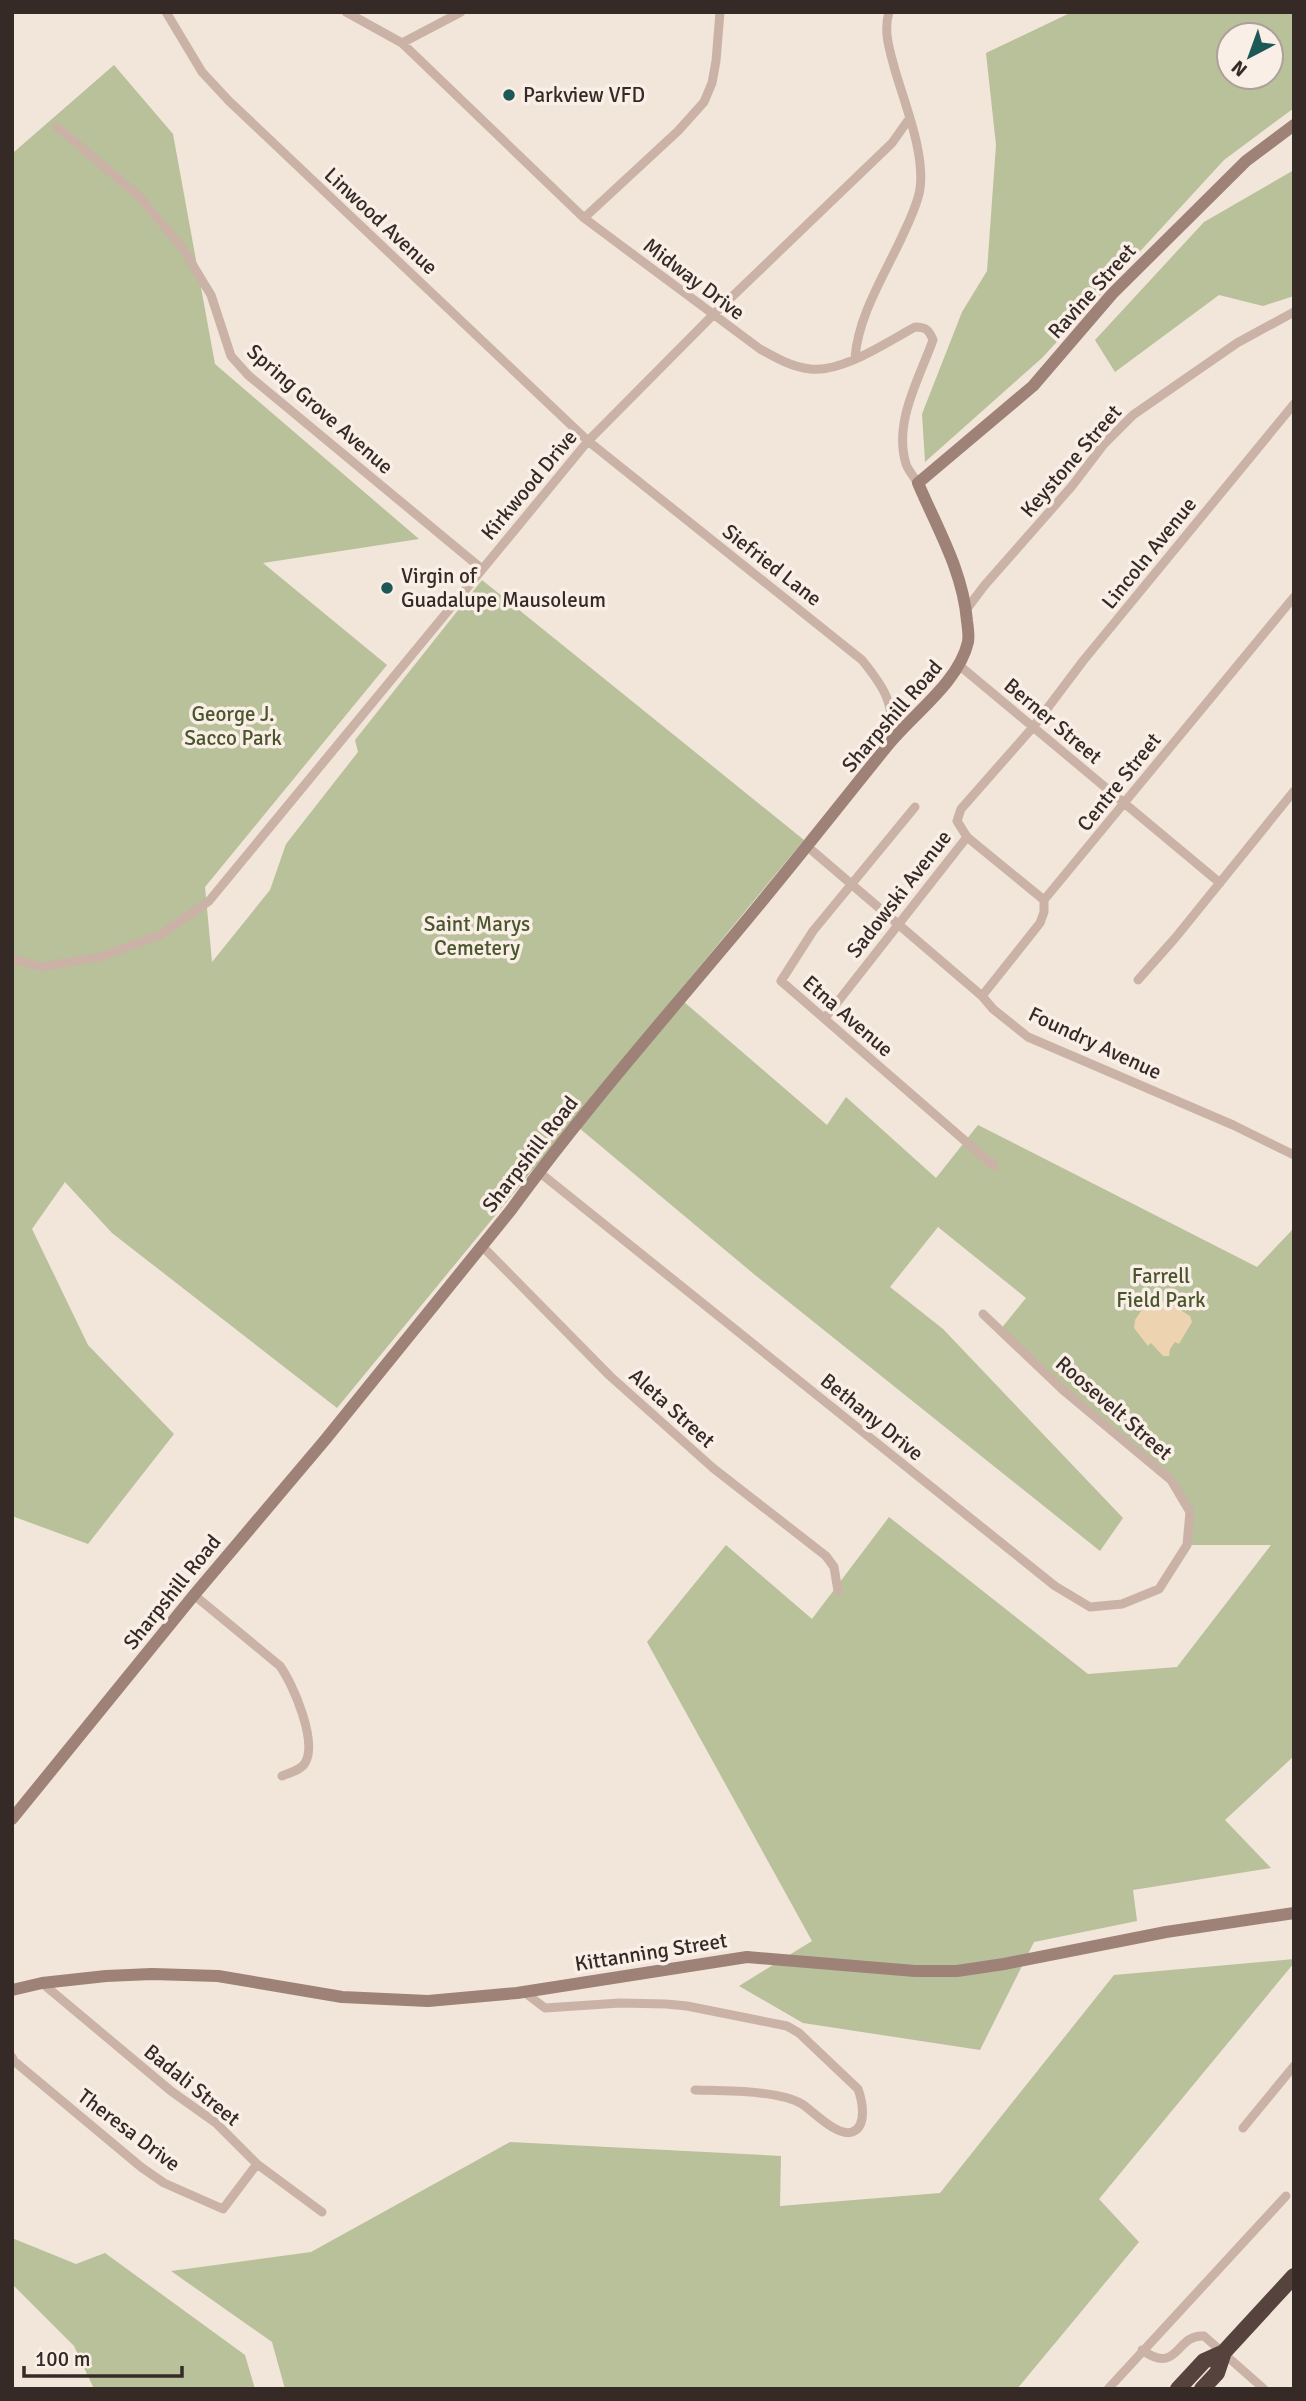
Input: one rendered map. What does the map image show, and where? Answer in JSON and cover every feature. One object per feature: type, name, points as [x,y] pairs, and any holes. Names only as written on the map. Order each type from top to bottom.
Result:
[{"type":"highway","points":[[1178,2389],[1203,2361],[1224,2352],[1294,2276]]},
{"type":"highway","points":[[1202,2389],[1217,2373],[1224,2352]]},
{"type":"street","name":"Linwood Avenue","points":[[166,12],[202,72],[229,101],[588,441]]},
{"type":"street","name":"Midway Drive","points":[[346,12],[402,43],[584,218],[760,349],[787,363],[812,369],[834,367],[915,327],[930,331],[933,340],[912,390],[902,444],[906,466],[918,483]]},
{"type":"street","points":[[402,43],[461,12]]},
{"type":"street","points":[[584,218],[678,131],[704,102],[712,83],[716,61],[720,12]]},
{"type":"street","points":[[855,358],[856,343],[867,312],[913,213],[920,189],[920,160],[889,46],[886,23],[889,12]]},
{"type":"street","name":"Kirkwood Drive","points":[[12,960],[41,967],[100,957],[160,935],[209,901],[588,441],[713,315],[892,143],[909,119]]},
{"type":"street","name":"Ravine Street","points":[[918,483],[1033,386],[1112,293],[1245,161],[1294,125]]},
{"type":"street","name":"Spring Grove Avenue","points":[[57,127],[140,197],[183,249],[211,295],[231,356],[248,375],[482,569]]},
{"type":"street","name":"Keystone Street","points":[[966,610],[1072,486],[1104,444],[1133,415],[1237,343],[1294,312]]},
{"type":"street","name":"Lincoln Avenue","points":[[1034,726],[1083,661],[1294,404]]},
{"type":"street","name":"Siefried Lane","points":[[588,441],[862,660],[880,681],[890,705],[893,724],[890,743]]},
{"type":"street","name":"Sharpshill Road","points":[[12,1819],[194,1595],[325,1440],[539,1172],[808,847],[890,743],[960,666],[969,640],[966,610],[957,572],[918,483]]},
{"type":"street","name":"Centre Street","points":[[982,996],[1040,923],[1044,900],[1294,597]]},
{"type":"street","name":"Berner Street","points":[[960,666],[1220,883]]},
{"type":"street","name":"Sadowski Avenue","points":[[825,1018],[967,837],[957,821],[961,809],[1034,726]]},
{"type":"street","points":[[1138,980],[1293,793]]},
{"type":"street","name":"Etna Avenue","points":[[915,807],[813,931],[781,981],[994,1166]]},
{"type":"street","points":[[967,837],[1044,900]]},
{"type":"street","name":"Foundry Avenue","points":[[808,847],[1028,1037],[1233,1125],[1294,1155]]},
{"type":"street","name":"Bethany Drive","points":[[539,1172],[1055,1586],[1090,1607],[1122,1604],[1159,1589],[1187,1545]]},
{"type":"street","name":"Aleta Street","points":[[481,1245],[610,1376],[713,1468],[826,1556],[834,1567],[838,1591]]},
{"type":"street","name":"Roosevelt Street","points":[[983,1314],[1063,1390],[1171,1480],[1190,1512],[1187,1545]]},
{"type":"street","points":[[194,1595],[280,1666],[289,1678],[310,1746],[309,1756],[303,1766],[282,1776]]},
{"type":"street","name":"Kittanning Street","points":[[12,1990],[42,1983],[152,1974],[218,1976],[342,1997],[416,2000],[524,1992],[747,1957],[915,1971],[957,1971],[1166,1932],[1294,1913]]},
{"type":"street","name":"Badali Street","points":[[42,1983],[171,2091],[216,2123],[257,2164],[323,2211]]},
{"type":"street","points":[[524,1992],[545,2008],[620,2003],[666,2004],[787,2026],[811,2044],[858,2089],[863,2101],[863,2112],[856,2130],[849,2133],[838,2131],[800,2103],[788,2098],[746,2092],[695,2090]]},
{"type":"street","name":"Theresa Drive","points":[[12,2057],[13,2061],[141,2167],[164,2183],[199,2199],[223,2209],[257,2164]]},
{"type":"street","points":[[1243,2127],[1294,2066]]},
{"type":"street","points":[[1108,2389],[1286,2196]]},
{"type":"street","points":[[1142,2350],[1156,2358],[1166,2359],[1172,2357],[1192,2337],[1200,2336],[1209,2339],[1264,2389]]},
{"type":"green space","points":[[1072,12],[1294,12],[1294,108],[1224,160],[1042,358],[925,462],[922,414],[962,312],[987,271],[996,145],[986,53]]},
{"type":"green space","points":[[114,65],[173,134],[215,364],[419,539],[263,563],[387,665],[205,887],[212,962],[270,890],[286,844],[358,752],[355,740],[482,580],[804,840],[676,995],[827,1125],[846,1097],[936,1178],[978,1125],[1257,1267],[1294,1228],[1294,1756],[1225,1820],[1271,1868],[1133,1890],[1137,1921],[1034,1942],[980,2050],[803,2023],[739,1986],[812,1941],[647,1642],[726,1545],[812,1619],[889,1517],[1088,1674],[1177,1667],[1271,1545],[1187,1545],[1190,1512],[1171,1480],[1000,1330],[1026,1298],[938,1227],[890,1287],[943,1329],[1123,1518],[1100,1551],[755,1275],[572,1122],[337,1408],[112,1233],[65,1182],[32,1229],[88,1345],[174,1434],[88,1544],[12,1516],[12,148],[14,152]]},
{"type":"green space","points":[[1294,170],[1294,296],[1263,306],[1219,295],[1115,372],[1095,340],[1204,222]]},
{"type":"green space","points":[[1294,1959],[1294,1963],[1099,2199],[1139,2242],[1017,2389],[285,2389],[272,2342],[171,2271],[311,2252],[510,2142],[781,2156],[780,2206],[940,2193],[1114,1975]]},
{"type":"green space","points":[[12,2238],[76,2264],[105,2253],[245,2355],[255,2389],[94,2389],[74,2346],[12,2284]]},
{"type":"sand","points":[[1166,1301],[1190,1316],[1192,1322],[1179,1344],[1175,1342],[1170,1349],[1169,1356],[1163,1356],[1151,1343],[1148,1346],[1134,1328],[1135,1320],[1145,1305]]},
{"type":"place","name":"Parkview VFD","points":[[509,95]]},
{"type":"place","name":"Virgin of Guadalupe Mausoleum","points":[[387,588]]},
{"type":"park label","name":"George J. Sacco Park","points":[[233,726]]},
{"type":"park label","name":"Saint Marys Cemetery","points":[[477,936]]},
{"type":"park label","name":"Farrell Field Park","points":[[1161,1288]]}]
